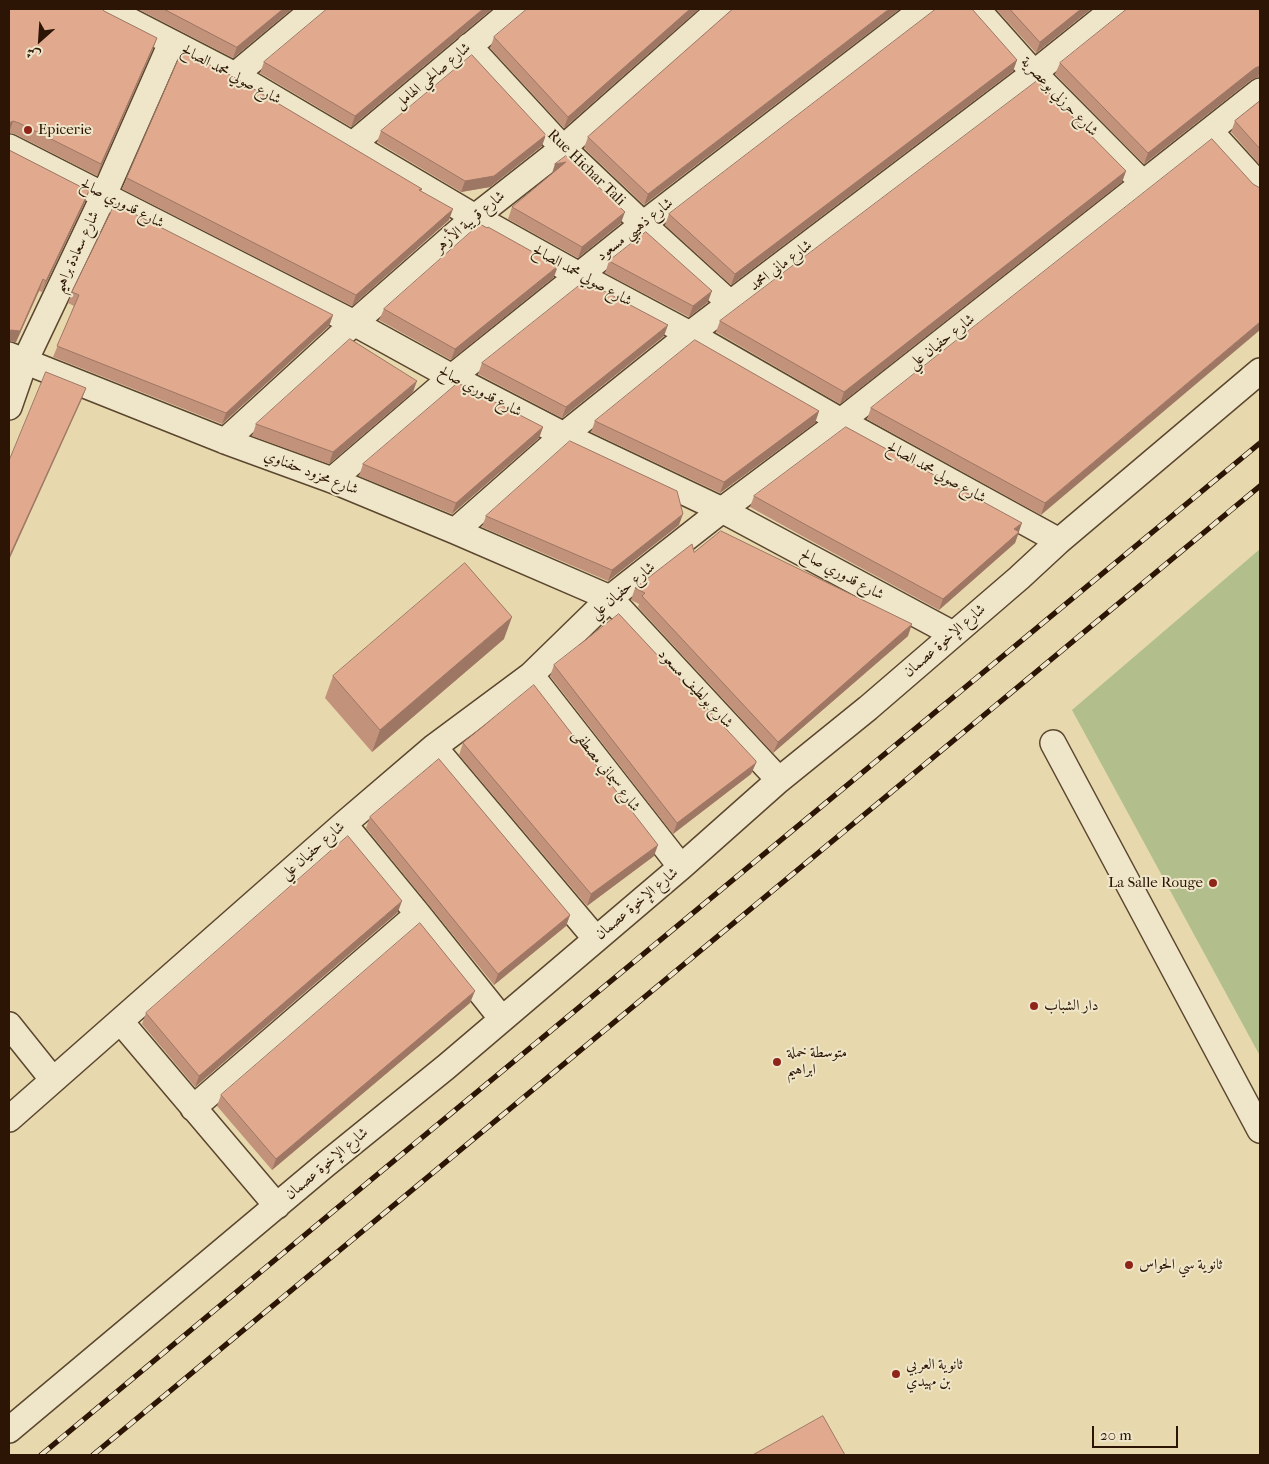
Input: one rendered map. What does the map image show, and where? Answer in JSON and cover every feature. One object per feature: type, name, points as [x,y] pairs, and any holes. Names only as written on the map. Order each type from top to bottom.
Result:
[{"type":"street","name":"شارع صولي محمد الصالح","points":[[107,9],[235,75],[475,217],[690,334],[841,421],[1059,541]]},
{"type":"street","points":[[235,75],[314,9]]},
{"type":"street","name":"شارع صالحي الهامل","points":[[353,144],[514,9]]},
{"type":"street","name":"شارع قريبة الأزهر","points":[[225,441],[354,323],[475,217],[563,148],[720,9]]},
{"type":"street","name":"شارع ذهيبي مسعود","points":[[332,480],[452,377],[579,275],[923,9]]},
{"type":"street","name":"شارع حرزلي بوعصرية","points":[[977,9],[1034,73],[1143,183]]},
{"type":"street","name":"شارع ماني امحمد","points":[[455,531],[564,435],[690,334],[1034,73],[1114,9]]},
{"type":"street","name":"شارع سعادة براهيم","points":[[9,407],[17,358],[104,195],[171,43]]},
{"type":"street","name":"Rue Hichar Tali","points":[[469,46],[563,148],[731,304]]},
{"type":"street","name":"شارع حفيان علي","points":[[9,1119],[434,747],[531,675],[610,598],[722,510],[841,421],[1260,91]]},
{"type":"street","points":[[1210,131],[1260,186]]},
{"type":"street","name":"شارع قدوري صالح","points":[[9,147],[354,323],[452,377],[564,435],[722,510],[953,634]]},
{"type":"street","name":"شارع محزود حفناوي","points":[[17,358],[225,441],[332,480],[610,598]]},
{"type":"street","name":"شارع الإخوة عصمان","points":[[12,1420],[446,1067],[681,867],[779,780],[868,708],[1019,578],[1059,541],[1260,371]]},
{"type":"street","name":"شارع بولطيف مسعود","points":[[610,598],[779,780]]},
{"type":"street","name":"شارع سيماني مصطفى","points":[[531,675],[681,867]]},
{"type":"street","points":[[1053,743],[1260,1130]]},
{"type":"street","points":[[434,747],[596,939]]},
{"type":"street","points":[[344,824],[502,1019]]},
{"type":"street","points":[[193,1108],[418,914]]},
{"type":"street","points":[[121,1022],[277,1206]]},
{"type":"street","points":[[9,1025],[53,1080]]},
{"type":"green space","name":"La Salle Rouge","points":[[1260,549],[1260,1056],[1072,710]]},
{"type":"building","points":[[9,9],[102,9],[157,38],[101,164],[19,123],[13,121],[9,123]]},
{"type":"building","points":[[164,9],[283,9],[237,47]]},
{"type":"building","points":[[327,9],[483,9],[355,116],[264,62]]},
{"type":"building","points":[[527,9],[690,9],[568,117],[494,37]]},
{"type":"building","points":[[733,9],[889,9],[648,194],[588,137]]},
{"type":"building","points":[[936,9],[972,9],[1017,60],[735,274],[669,214]]},
{"type":"building","points":[[1010,9],[1081,9],[1040,42]]},
{"type":"building","points":[[1127,9],[1260,9],[1260,66],[1148,153],[1060,63]]},
{"type":"building","points":[[182,51],[232,76],[453,209],[356,295],[127,178]]},
{"type":"building","points":[[472,55],[546,135],[494,176],[465,181],[381,131]]},
{"type":"building","points":[[1037,81],[1126,171],[844,392],[720,321]]},
{"type":"building","points":[[1260,101],[1260,149],[1235,121]]},
{"type":"building","points":[[1212,139],[1253,184],[1260,188],[1260,322],[1045,503],[871,408]]},
{"type":"building","points":[[9,150],[89,191],[46,281],[43,279],[20,331],[9,331]]},
{"type":"building","points":[[566,156],[625,212],[582,247],[512,207],[566,162],[555,164]]},
{"type":"building","points":[[115,204],[333,315],[226,413],[57,346],[79,295],[72,292]]},
{"type":"building","points":[[480,224],[558,266],[455,349],[384,309]]},
{"type":"building","points":[[646,232],[712,291],[693,306],[609,261]]},
{"type":"building","points":[[585,281],[668,325],[566,407],[482,363]]},
{"type":"building","points":[[350,339],[417,381],[333,452],[256,424]]},
{"type":"building","points":[[695,340],[819,411],[724,482],[595,421]]},
{"type":"building","points":[[46,372],[86,388],[9,557],[9,461]]},
{"type":"building","points":[[458,383],[543,427],[456,503],[363,464]]},
{"type":"building","points":[[846,427],[1022,523],[1014,529],[1019,532],[943,599],[754,496]]},
{"type":"building","points":[[570,441],[677,491],[683,514],[612,570],[486,516]]},
{"type":"building","points":[[721,531],[912,624],[778,742],[642,596],[645,593],[635,588],[692,544],[694,552]]},
{"type":"building","points":[[465,563],[512,617],[380,730],[333,676]]},
{"type":"building","points":[[619,614],[756,761],[756,763],[677,823],[554,665]]},
{"type":"building","points":[[534,685],[658,845],[591,894],[463,743]]},
{"type":"building","points":[[439,759],[570,915],[498,974],[370,817]]},
{"type":"building","points":[[348,836],[402,901],[199,1076],[146,1013]]},
{"type":"building","points":[[420,923],[475,991],[276,1159],[221,1095]]},
{"type":"building","points":[[823,1416],[845,1455],[753,1455]]},
{"type":"railway","points":[[41,1455],[1260,443]]},
{"type":"railway","points":[[93,1455],[1260,486]]},
{"type":"place","name":"Epicerie","points":[[28,130]]},
{"type":"place","name":"La Salle Rouge","points":[[1213,883]]},
{"type":"place","name":"دار الشباب","points":[[1034,1006]]},
{"type":"place","name":"متوسطة خملة ابراهيم","points":[[777,1062]]},
{"type":"place","name":"ثانوية سي الحواس","points":[[1129,1265]]},
{"type":"place","name":"ثانوية العربي بن مهيدي","points":[[896,1374]]}]
